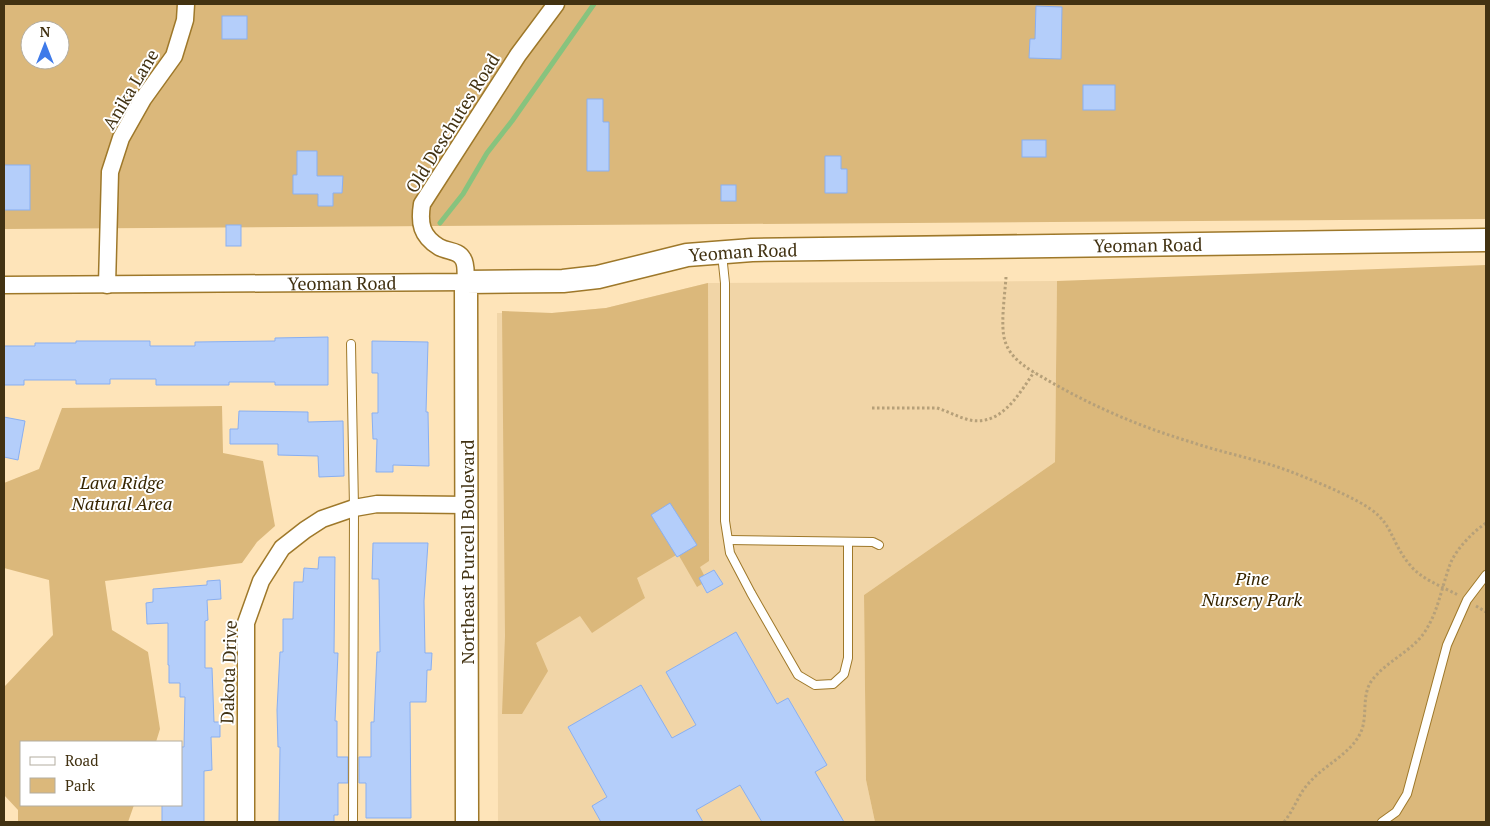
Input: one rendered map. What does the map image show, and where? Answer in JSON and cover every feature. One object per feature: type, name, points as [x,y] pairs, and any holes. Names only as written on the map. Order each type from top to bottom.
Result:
[{"type":"street","name":"Anika Lane","points":[[107,285],[110,172],[121,138],[143,99],[174,56],[185,20],[186,4]]},
{"type":"street","name":"Old Deschutes Road","points":[[466,282],[465,261],[459,254],[439,247],[424,233],[420,219],[422,204],[518,55],[556,4]]},
{"type":"street","name":"Yeoman Road","points":[[4,285],[563,281],[598,277],[687,255],[722,252],[1486,240]]},
{"type":"street","name":"Northeast Purcell Boulevard","points":[[466,282],[467,822]]},
{"type":"street","name":"Dakota Drive","points":[[246,822],[246,623],[261,581],[282,548],[322,519],[354,508],[377,504],[467,505]]},
{"type":"lane","points":[[722,252],[725,283],[725,521],[730,553],[798,675],[815,685],[833,684],[844,674],[848,658],[848,542]]},
{"type":"lane","points":[[351,344],[354,508],[353,822]]},
{"type":"lane","points":[[729,540],[872,542],[879,545]]},
{"type":"lane","points":[[1382,822],[1396,812],[1407,794],[1447,645],[1466,600],[1486,575]]},
{"type":"path","points":[[1006,277],[1003,331],[1005,342],[1014,358],[1034,372],[1073,395],[1134,423],[1192,443],[1289,471],[1358,501],[1381,517],[1411,567],[1486,612]]},
{"type":"path","points":[[872,408],[937,408],[965,419],[977,422],[987,421],[998,417],[1034,372]]},
{"type":"path","points":[[1284,822],[1310,782],[1356,742],[1364,723],[1368,686],[1388,664],[1419,640],[1431,622],[1455,555],[1486,523]]},
{"type":"shaded area","points":[[1057,281],[1055,462],[864,595],[866,780],[875,822],[498,822],[497,313],[552,313],[606,308],[708,283]]},
{"type":"green space","points":[[4,4],[1486,4],[1486,219],[4,229]]},
{"type":"green space","name":"Pine Nursery Park","points":[[1486,265],[1486,822],[875,822],[866,780],[864,595],[1055,462],[1057,281]]},
{"type":"green space","points":[[708,283],[709,561],[700,567],[707,581],[697,587],[678,554],[637,578],[645,598],[592,633],[580,616],[536,643],[548,671],[522,714],[502,714],[505,636],[502,311],[552,313],[606,308]]},
{"type":"green space","name":"Lava Ridge Natural Area","points":[[222,406],[223,453],[263,461],[275,526],[257,542],[242,563],[105,581],[112,630],[148,652],[160,729],[156,741],[20,741],[20,806],[134,806],[128,822],[18,822],[18,810],[4,795],[5,686],[53,635],[49,580],[4,568],[4,483],[39,469],[62,408]]},
{"type":"building","points":[[1036,6],[1062,7],[1061,59],[1029,58],[1030,39],[1035,39]]},
{"type":"building","points":[[222,16],[247,16],[247,39],[222,39]]},
{"type":"building","points":[[1083,85],[1115,85],[1115,110],[1083,110]]},
{"type":"building","points":[[587,99],[603,99],[603,122],[609,122],[609,171],[587,171]]},
{"type":"building","points":[[1022,140],[1046,140],[1046,157],[1022,157]]},
{"type":"building","points":[[297,151],[317,151],[317,176],[343,176],[342,193],[333,193],[333,206],[318,206],[318,194],[293,194],[293,175],[297,175]]},
{"type":"building","points":[[825,156],[841,156],[841,169],[847,169],[847,193],[825,193]]},
{"type":"building","points":[[4,165],[30,165],[30,210],[4,210]]},
{"type":"building","points":[[721,185],[736,185],[736,201],[721,201]]},
{"type":"building","points":[[226,225],[241,225],[241,246],[226,246]]},
{"type":"building","points":[[328,337],[328,385],[275,385],[275,382],[229,382],[229,385],[156,385],[156,379],[110,379],[110,384],[76,384],[76,380],[24,380],[24,385],[4,385],[4,346],[35,346],[35,343],[76,343],[76,341],[150,341],[150,346],[195,346],[195,342],[275,341],[275,338]]},
{"type":"building","points":[[372,341],[428,342],[426,412],[428,412],[429,466],[393,465],[393,472],[376,472],[377,439],[373,439],[372,413],[378,413],[378,373],[372,373]]},
{"type":"building","points":[[239,411],[308,412],[308,422],[343,421],[344,476],[319,477],[318,456],[278,455],[278,444],[230,444],[230,429],[238,429]]},
{"type":"building","points":[[4,417],[25,421],[18,460],[4,457]]},
{"type":"building","points":[[670,503],[697,545],[677,557],[651,515]]},
{"type":"building","points":[[373,543],[428,543],[424,601],[425,653],[432,653],[431,670],[427,670],[426,702],[410,702],[411,818],[366,818],[366,783],[359,783],[359,757],[371,757],[371,722],[374,722],[377,652],[380,652],[379,579],[372,579]]},
{"type":"building","points":[[319,557],[335,557],[334,653],[338,653],[335,721],[337,721],[337,757],[348,757],[348,783],[338,783],[338,815],[334,815],[334,822],[279,822],[280,747],[278,747],[277,710],[280,652],[283,652],[283,619],[293,619],[294,582],[303,582],[304,568],[318,569]]},
{"type":"building","points":[[714,570],[723,584],[707,593],[699,578]]},
{"type":"building","points":[[220,580],[221,599],[207,600],[208,620],[205,621],[205,668],[212,668],[214,722],[220,722],[220,737],[211,737],[212,770],[204,771],[204,822],[162,822],[162,806],[182,806],[182,747],[184,747],[185,697],[180,697],[180,683],[169,683],[168,623],[147,624],[146,603],[153,602],[153,589],[207,585],[207,581]]},
{"type":"building","points":[[736,632],[777,704],[788,698],[827,765],[815,772],[844,822],[762,822],[740,785],[696,810],[703,822],[601,822],[592,806],[607,797],[568,727],[641,685],[672,738],[696,725],[666,672]]},
{"type":"waterway","points":[[440,223],[463,194],[487,153],[512,121],[594,4]]}]
